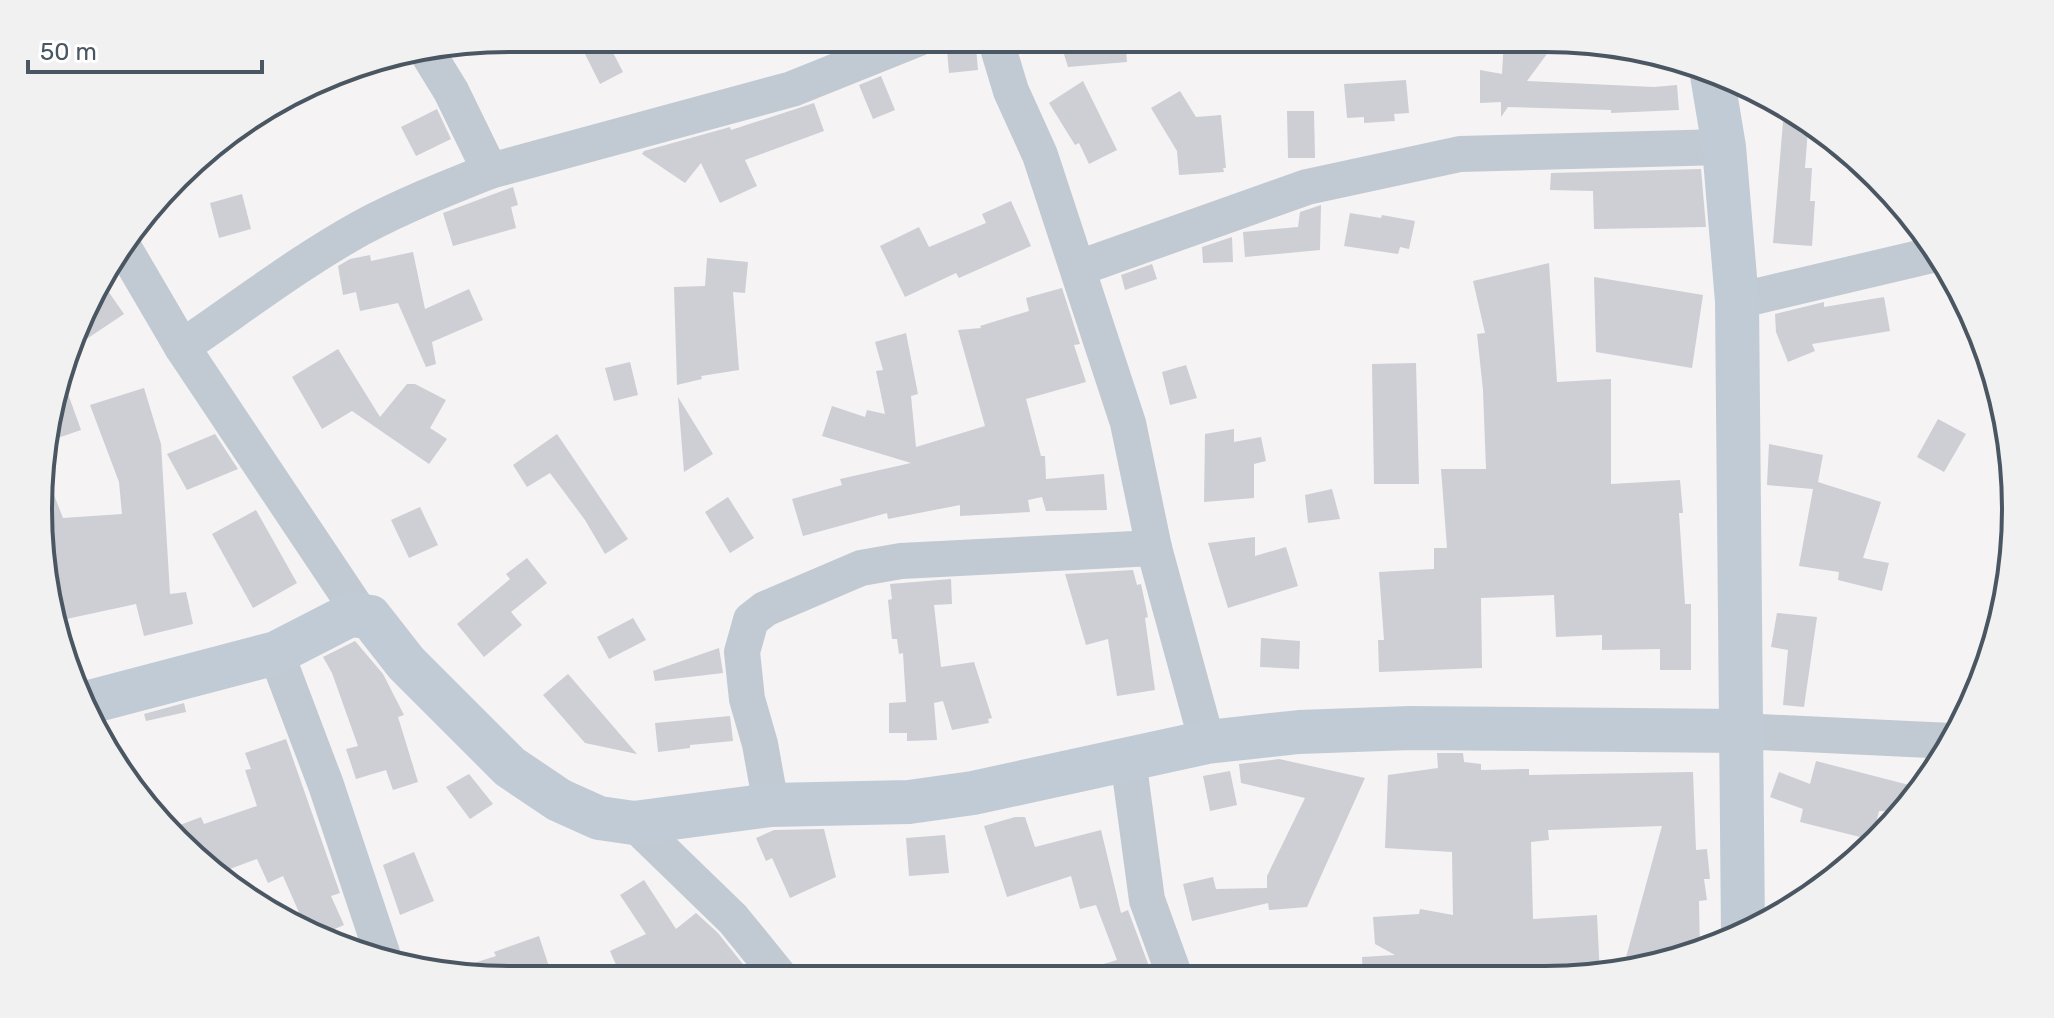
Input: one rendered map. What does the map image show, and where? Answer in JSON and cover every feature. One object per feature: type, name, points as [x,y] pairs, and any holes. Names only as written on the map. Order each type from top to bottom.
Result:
[{"type":"street","points":[[182,347],[258,293],[362,227],[490,171],[792,89],[884,52]]},
{"type":"street","points":[[999,52],[1011,91],[1040,155],[1128,423],[1154,548],[1207,742]]},
{"type":"street","points":[[431,59],[451,91],[490,171]]},
{"type":"street","points":[[1714,84],[1724,147],[1737,301],[1743,921]]},
{"type":"street","points":[[1079,268],[1307,187],[1460,154],[1724,147]]},
{"type":"street","points":[[129,256],[182,347],[361,615]]},
{"type":"street","points":[[1737,301],[1926,256]]},
{"type":"street","points":[[771,805],[760,744],[747,699],[742,652],[751,620],[765,609],[861,568],[901,561],[1154,548]]},
{"type":"street","points":[[94,701],[276,653],[340,619],[361,615],[370,617],[406,663],[510,767],[559,800],[599,818],[634,823],[771,805],[909,802],[973,793],[1207,742],[1299,732],[1410,728],[1740,731],[1939,740]]},
{"type":"street","points":[[276,653],[326,785],[380,947]]},
{"type":"street","points":[[1128,759],[1147,900],[1171,966]]},
{"type":"street","points":[[634,823],[733,919],[771,966]]},
{"type":"building","points":[[584,52],[613,52],[623,72],[600,84]]},
{"type":"building","points":[[947,52],[976,52],[978,70],[949,73]]},
{"type":"building","points":[[1063,52],[1126,52],[1127,62],[1068,67]]},
{"type":"building","points":[[1503,52],[1548,52],[1527,81],[1654,87],[1677,85],[1679,110],[1611,113],[1611,110],[1508,107],[1501,117],[1501,102],[1480,103],[1480,70],[1502,74]]},
{"type":"building","points":[[881,76],[895,110],[873,119],[859,85]]},
{"type":"building","points":[[1406,80],[1409,113],[1394,114],[1395,121],[1364,123],[1364,117],[1347,118],[1344,84]]},
{"type":"building","points":[[1083,81],[1117,150],[1089,164],[1079,143],[1075,145],[1049,103]]},
{"type":"building","points":[[1180,91],[1196,117],[1221,115],[1224,172],[1179,175],[1177,151],[1151,108]]},
{"type":"building","points":[[814,103],[824,131],[745,160],[757,186],[720,203],[701,163],[685,183],[642,154],[644,151],[730,127],[731,130]]},
{"type":"building","points":[[437,109],[451,139],[416,156],[401,127]]},
{"type":"building","points":[[1287,111],[1314,111],[1315,158],[1288,158]]},
{"type":"building","points":[[1783,122],[1789,123],[1807,135],[1805,168],[1812,168],[1810,201],[1815,201],[1812,246],[1773,243]]},
{"type":"building","points":[[1701,169],[1706,227],[1594,229],[1593,191],[1550,190],[1551,173]]},
{"type":"building","points":[[513,187],[518,205],[511,207],[516,228],[453,246],[443,213]]},
{"type":"building","points":[[242,194],[251,229],[219,238],[210,203]]},
{"type":"building","points":[[1011,201],[1031,246],[959,278],[956,273],[905,297],[880,246],[919,227],[929,247],[986,223],[982,214]]},
{"type":"building","points":[[1321,205],[1320,250],[1245,257],[1243,232],[1298,227],[1300,212]]},
{"type":"building","points":[[1350,213],[1415,221],[1409,249],[1400,247],[1398,254],[1344,246]]},
{"type":"building","points":[[1232,237],[1233,262],[1203,263],[1202,247]]},
{"type":"building","points":[[413,252],[425,309],[469,289],[483,320],[432,342],[436,364],[426,367],[398,303],[360,311],[356,292],[343,295],[338,266],[350,259],[370,255],[371,261]]},
{"type":"building","points":[[707,258],[748,262],[745,293],[733,292],[739,370],[701,376],[702,379],[677,385],[674,287],[705,286]]},
{"type":"building","points":[[1549,263],[1557,382],[1611,379],[1611,484],[1680,480],[1685,604],[1691,604],[1691,670],[1660,670],[1660,649],[1602,650],[1602,635],[1556,637],[1554,595],[1481,598],[1482,668],[1379,672],[1378,640],[1384,640],[1379,572],[1434,569],[1434,548],[1447,548],[1441,469],[1486,469],[1477,334],[1485,333],[1473,281]]},
{"type":"building","points":[[1152,264],[1157,279],[1125,290],[1121,275]]},
{"type":"building","points":[[1594,277],[1703,295],[1692,368],[1596,352]]},
{"type":"building","points":[[1062,288],[1080,344],[1074,345],[1086,382],[1026,399],[1041,456],[1045,456],[1046,479],[1104,474],[1107,510],[1046,511],[1042,497],[1028,500],[1030,512],[960,516],[960,505],[888,519],[887,513],[803,536],[792,499],[842,485],[840,479],[911,463],[822,436],[832,406],[865,417],[867,410],[885,414],[876,371],[883,370],[875,342],[906,333],[918,394],[911,396],[916,447],[985,426],[958,330],[981,328],[1029,311],[1026,298]]},
{"type":"building","points":[[108,290],[124,314],[85,340]]},
{"type":"building","points":[[1884,297],[1890,331],[1812,344],[1815,351],[1788,362],[1776,332],[1775,314],[1824,302],[1824,307]]},
{"type":"building","points":[[338,349],[380,417],[407,384],[415,384],[446,400],[430,428],[447,439],[429,464],[352,411],[322,429],[292,377]]},
{"type":"building","points":[[630,362],[638,395],[614,401],[605,368]]},
{"type":"building","points":[[1416,363],[1419,484],[1374,484],[1372,364]]},
{"type":"building","points":[[1186,365],[1197,398],[1170,405],[1162,372]]},
{"type":"building","points":[[144,388],[161,444],[170,594],[186,592],[193,624],[144,636],[136,604],[66,619],[56,569],[53,491],[63,518],[122,514],[119,482],[90,405]]},
{"type":"building","points":[[68,393],[81,430],[58,438]]},
{"type":"building","points":[[678,397],[713,454],[684,472]]},
{"type":"building","points":[[1938,419],[1966,434],[1944,472],[1917,457]]},
{"type":"building","points":[[1234,429],[1234,442],[1261,437],[1266,461],[1254,464],[1254,498],[1204,502],[1205,434]]},
{"type":"building","points":[[215,434],[238,469],[187,490],[167,454]]},
{"type":"building","points":[[557,434],[628,539],[605,554],[585,520],[550,473],[527,487],[513,465]]},
{"type":"building","points":[[1769,444],[1823,455],[1818,482],[1881,502],[1863,558],[1889,563],[1882,591],[1838,580],[1839,572],[1799,566],[1813,489],[1767,485]]},
{"type":"building","points":[[1332,489],[1340,519],[1308,523],[1305,495]]},
{"type":"building","points":[[728,497],[754,538],[730,553],[705,512]]},
{"type":"building","points":[[420,507],[438,545],[409,558],[391,520]]},
{"type":"building","points":[[256,510],[297,583],[253,608],[212,534]]},
{"type":"building","points":[[1255,537],[1255,556],[1286,547],[1298,586],[1228,608],[1208,543]]},
{"type":"building","points":[[527,558],[547,583],[511,612],[522,625],[484,657],[457,624],[510,579],[506,574]]},
{"type":"building","points":[[1133,570],[1137,585],[1141,584],[1148,617],[1145,618],[1155,690],[1117,696],[1108,639],[1086,645],[1065,574]]},
{"type":"building","points":[[951,579],[952,604],[934,605],[941,667],[974,662],[992,718],[988,719],[989,723],[952,730],[943,701],[934,703],[937,740],[907,741],[907,733],[889,733],[889,703],[906,702],[903,653],[899,654],[897,639],[892,639],[888,600],[892,599],[890,584]]},
{"type":"building","points":[[1777,613],[1817,617],[1804,707],[1783,705],[1788,650],[1771,647]]},
{"type":"building","points":[[633,618],[646,640],[609,659],[597,637]]},
{"type":"building","points":[[1261,638],[1300,641],[1299,669],[1260,667]]},
{"type":"building","points":[[355,641],[383,674],[404,715],[398,717],[418,782],[393,790],[386,770],[356,779],[346,749],[358,746],[332,673],[323,657]]},
{"type":"building","points":[[719,648],[723,673],[655,681],[653,671]]},
{"type":"building","points":[[568,674],[637,754],[585,743],[543,695]]},
{"type":"building","points":[[184,703],[186,712],[146,721],[144,714]]},
{"type":"building","points":[[730,716],[733,741],[658,752],[655,723]]},
{"type":"building","points":[[286,739],[340,893],[331,896],[344,925],[332,930],[300,916],[283,876],[268,883],[257,859],[228,870],[180,825],[201,817],[204,824],[257,806],[245,770],[251,769],[245,753]]},
{"type":"building","points":[[1437,753],[1463,753],[1464,762],[1481,764],[1481,770],[1529,769],[1529,775],[1693,772],[1696,850],[1707,849],[1710,879],[1704,879],[1707,900],[1699,901],[1700,939],[1626,958],[1662,826],[1548,830],[1549,840],[1531,842],[1533,919],[1597,915],[1599,963],[1545,966],[1362,966],[1362,957],[1395,955],[1375,944],[1373,917],[1419,914],[1420,909],[1453,915],[1452,852],[1385,848],[1388,775],[1438,768]]},
{"type":"building","points":[[1279,759],[1365,778],[1307,907],[1269,910],[1268,903],[1192,921],[1183,884],[1213,877],[1216,889],[1267,888],[1267,876],[1305,798],[1241,783],[1239,764]]},
{"type":"building","points":[[1816,761],[1909,785],[1888,811],[1879,811],[1876,824],[1862,838],[1800,822],[1803,809],[1770,797],[1779,772],[1810,784]]},
{"type":"building","points":[[1230,771],[1237,805],[1210,811],[1203,776]]},
{"type":"building","points":[[469,774],[493,804],[470,819],[446,787]]},
{"type":"building","points":[[1025,817],[1035,847],[1101,830],[1121,913],[1128,910],[1149,966],[1097,966],[1117,960],[1096,905],[1080,909],[1071,876],[1007,897],[984,826]]},
{"type":"building","points":[[824,829],[836,877],[790,898],[772,858],[766,861],[756,838],[774,830]]},
{"type":"building","points":[[945,835],[949,873],[909,876],[906,838]]},
{"type":"building","points":[[414,852],[434,901],[400,915],[383,865]]},
{"type":"building","points":[[644,880],[676,929],[696,913],[718,933],[744,966],[617,966],[610,951],[646,934],[620,895]]},
{"type":"building","points":[[539,936],[549,966],[470,964],[496,956],[494,952]]}]
